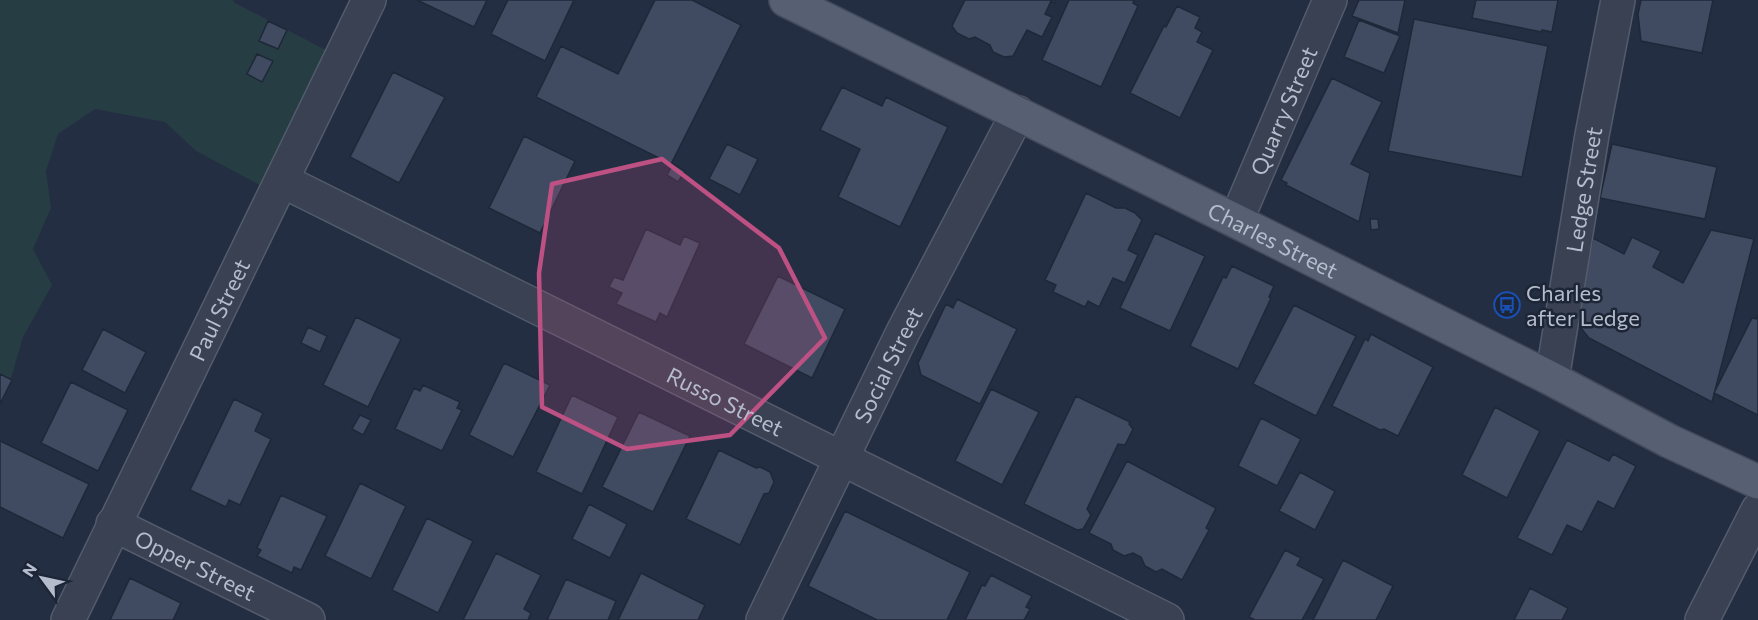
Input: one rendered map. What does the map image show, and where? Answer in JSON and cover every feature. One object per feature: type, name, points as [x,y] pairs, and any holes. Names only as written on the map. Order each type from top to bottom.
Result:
[{"type":"main road","name":"Charles Street","points":[[786,0],[821,8],[1018,112],[1552,379],[1669,441],[1758,482]]},
{"type":"street","name":"Paul Street","points":[[68,620],[369,0]]},
{"type":"street","name":"Quarry Street","points":[[1236,221],[1330,0]]},
{"type":"street","name":"Ledge Street","points":[[1552,379],[1592,135],[1618,0]]},
{"type":"street","name":"Social Street","points":[[763,620],[903,332],[1018,112]]},
{"type":"street","name":"Russo Street","points":[[283,181],[1167,620]]},
{"type":"street","points":[[1702,620],[1758,510]]},
{"type":"street","name":"Opper Street","points":[[113,524],[308,620]]},
{"type":"highlighted area","points":[[662,159],[779,248],[825,338],[730,435],[627,449],[542,407],[539,273],[552,184]]},
{"type":"green space","points":[[0,0],[233,0],[343,59],[273,192],[196,151],[165,122],[95,109],[58,134],[46,171],[51,208],[33,249],[52,285],[23,337],[11,378],[0,381]]},
{"type":"building","points":[[417,0],[487,0],[474,27]]},
{"type":"building","points":[[508,0],[574,0],[545,61],[491,34]]},
{"type":"building","points":[[655,0],[692,0],[741,25],[671,164],[536,97],[561,46],[618,74]]},
{"type":"building","points":[[965,0],[1056,0],[1055,3],[1051,1],[1045,14],[1052,17],[1042,37],[1027,30],[1013,56],[1004,57],[993,52],[990,45],[975,37],[969,39],[957,33],[952,26]]},
{"type":"building","points":[[1069,0],[1134,0],[1133,3],[1138,6],[1101,87],[1042,60]]},
{"type":"building","points":[[1359,0],[1405,0],[1398,33],[1352,16]]},
{"type":"building","points":[[1476,0],[1558,0],[1552,32],[1472,18]]},
{"type":"building","points":[[1641,0],[1713,0],[1702,53],[1641,41],[1638,14]]},
{"type":"building","points":[[1177,6],[1200,17],[1195,28],[1202,32],[1197,42],[1213,50],[1180,118],[1130,93],[1164,26],[1166,27]]},
{"type":"building","points":[[1414,19],[1548,46],[1522,177],[1388,151]]},
{"type":"building","points":[[1359,20],[1400,36],[1384,73],[1344,57]]},
{"type":"building","points":[[268,21],[287,30],[278,49],[259,41]]},
{"type":"building","points":[[257,54],[273,61],[262,82],[247,74]]},
{"type":"building","points":[[393,72],[445,97],[399,183],[350,157]]},
{"type":"building","points":[[1332,78],[1382,102],[1351,164],[1370,173],[1359,222],[1286,185],[1287,183],[1281,180]]},
{"type":"building","points":[[842,87],[882,106],[886,97],[948,127],[900,227],[838,197],[860,149],[820,130]]},
{"type":"building","points":[[524,136],[575,161],[540,233],[489,208]]},
{"type":"building","points":[[727,144],[758,159],[740,195],[709,179]]},
{"type":"building","points":[[1612,144],[1717,167],[1705,219],[1600,198]]},
{"type":"building","points":[[673,164],[685,171],[678,182],[667,175]]},
{"type":"building","points":[[1086,193],[1116,208],[1125,208],[1142,220],[1128,250],[1138,255],[1125,283],[1113,278],[1099,307],[1088,301],[1085,307],[1053,292],[1056,285],[1045,280]]},
{"type":"building","points":[[1370,219],[1378,219],[1379,229],[1371,230]]},
{"type":"building","points":[[646,229],[680,245],[684,236],[700,243],[667,317],[660,313],[656,322],[616,304],[622,293],[609,287],[614,277],[623,280]]},
{"type":"building","points":[[1711,230],[1754,239],[1712,402],[1589,338],[1580,327],[1578,303],[1593,238],[1624,254],[1632,237],[1661,251],[1653,267],[1683,283]]},
{"type":"building","points":[[1155,233],[1205,256],[1170,331],[1120,308]]},
{"type":"building","points":[[1232,266],[1274,286],[1269,297],[1271,298],[1238,369],[1190,346],[1223,277],[1226,278]]},
{"type":"building","points":[[778,276],[845,309],[812,378],[744,344]]},
{"type":"building","points":[[957,299],[1017,329],[980,404],[921,375],[918,363],[946,304],[953,308]]},
{"type":"building","points":[[1294,305],[1356,336],[1316,416],[1253,384]]},
{"type":"building","points":[[1758,315],[1758,415],[1714,393],[1752,318],[1756,319]]},
{"type":"building","points":[[356,317],[401,339],[368,407],[323,385]]},
{"type":"building","points":[[308,327],[327,336],[320,352],[301,343]]},
{"type":"building","points":[[103,329],[146,352],[125,393],[82,370]]},
{"type":"building","points":[[1371,334],[1433,367],[1398,436],[1384,429],[1380,430],[1332,406],[1365,339],[1368,341]]},
{"type":"building","points":[[504,363],[550,385],[513,457],[469,435]]},
{"type":"building","points":[[0,374],[12,380],[0,404]]},
{"type":"building","points":[[71,382],[128,410],[98,471],[41,443]]},
{"type":"building","points":[[423,385],[460,402],[457,408],[462,410],[442,451],[395,429],[414,388],[420,391]]},
{"type":"building","points":[[991,389],[1039,412],[1002,485],[955,461]]},
{"type":"building","points":[[572,395],[618,417],[582,494],[536,472]]},
{"type":"building","points":[[1076,396],[1130,422],[1133,429],[1125,445],[1118,444],[1087,509],[1091,515],[1083,529],[1077,530],[1024,504]]},
{"type":"building","points":[[234,399],[263,413],[255,431],[271,439],[240,505],[229,500],[226,507],[190,490]]},
{"type":"building","points":[[1495,407],[1540,431],[1507,498],[1462,475]]},
{"type":"building","points":[[639,412],[690,436],[653,512],[602,487]]},
{"type":"building","points":[[360,415],[371,420],[363,435],[352,429]]},
{"type":"building","points":[[1261,418],[1301,439],[1277,486],[1238,466]]},
{"type":"building","points":[[1567,440],[1609,461],[1613,454],[1636,466],[1614,509],[1598,501],[1582,532],[1567,525],[1552,555],[1517,538]]},
{"type":"building","points":[[0,441],[89,484],[63,538],[0,507]]},
{"type":"building","points":[[719,450],[756,468],[760,467],[770,472],[774,482],[769,493],[764,494],[740,545],[686,519]]},
{"type":"building","points":[[1127,461],[1216,508],[1206,528],[1209,530],[1182,580],[1162,569],[1156,572],[1145,566],[1141,557],[1133,553],[1124,556],[1113,550],[1111,544],[1089,533]]},
{"type":"building","points":[[1300,472],[1335,491],[1315,530],[1279,511]]},
{"type":"building","points":[[360,483],[406,506],[371,579],[325,556]]},
{"type":"building","points":[[281,495],[327,516],[301,570],[294,567],[292,573],[257,556],[261,550],[257,548]]},
{"type":"building","points":[[589,504],[627,524],[610,558],[572,539]]},
{"type":"building","points":[[845,511],[970,572],[947,620],[877,620],[808,586]]},
{"type":"building","points":[[427,518],[473,541],[438,613],[392,590]]},
{"type":"building","points":[[1285,550],[1301,558],[1297,565],[1324,579],[1302,620],[1255,620],[1249,617]]},
{"type":"building","points":[[496,553],[541,575],[524,609],[531,613],[528,620],[463,620]]},
{"type":"building","points":[[1343,560],[1393,586],[1376,620],[1313,620]]},
{"type":"building","points":[[641,573],[705,605],[698,620],[618,620]]},
{"type":"building","points":[[991,575],[1032,596],[1026,607],[1030,609],[1024,620],[965,620],[982,585],[985,586]]},
{"type":"building","points":[[130,578],[181,603],[173,620],[110,620]]},
{"type":"building","points":[[566,579],[616,601],[608,620],[547,620]]},
{"type":"building","points":[[1530,588],[1568,608],[1562,620],[1514,620]]},
{"type":"place","name":"Charles after Ledge","points":[[1507,305]]}]
